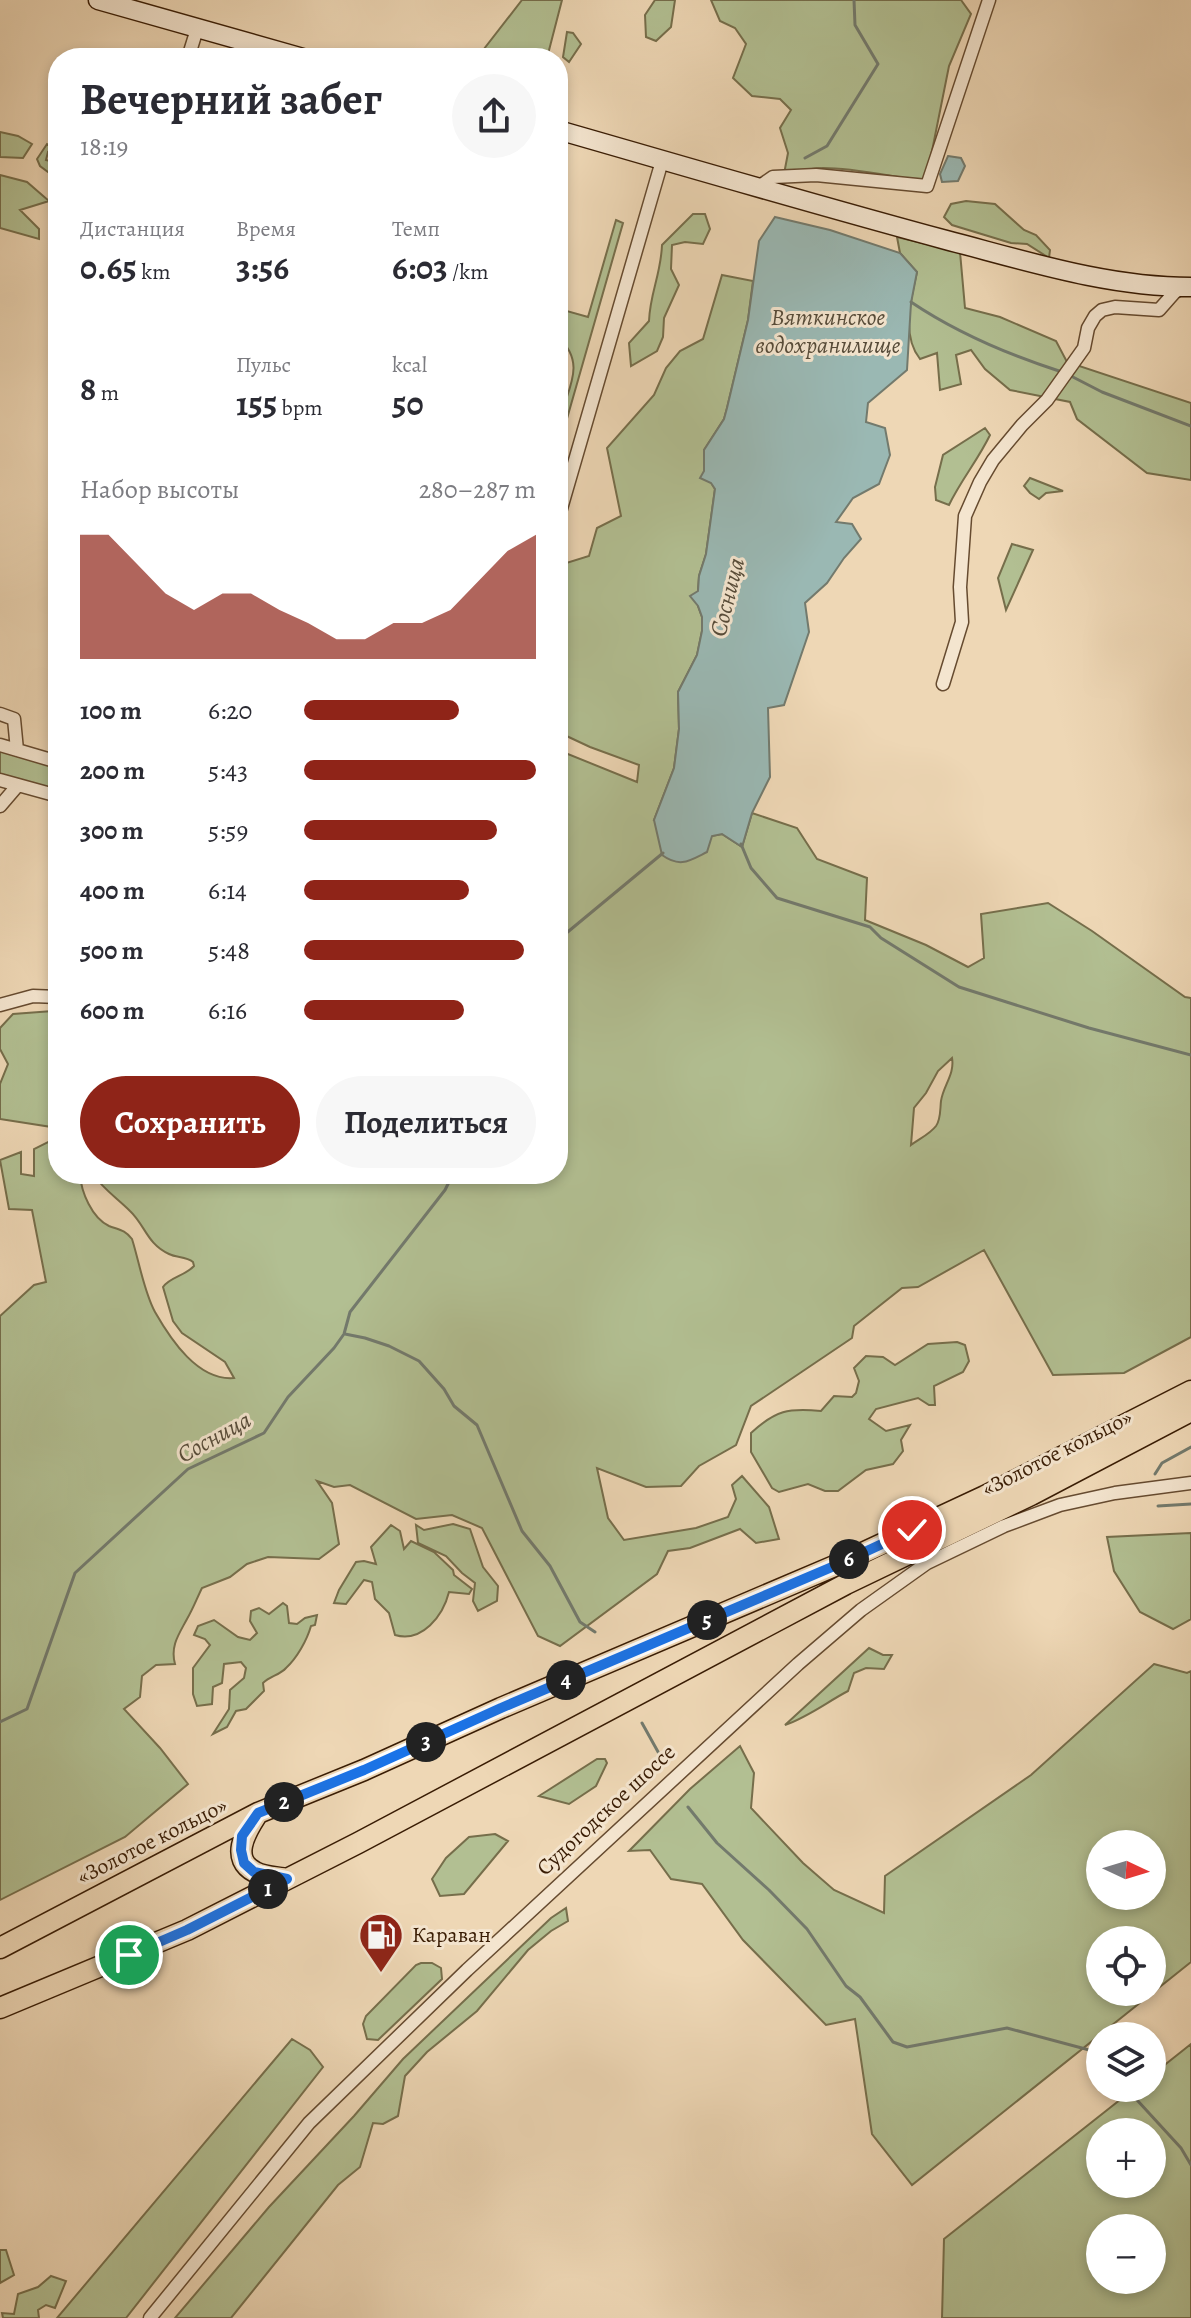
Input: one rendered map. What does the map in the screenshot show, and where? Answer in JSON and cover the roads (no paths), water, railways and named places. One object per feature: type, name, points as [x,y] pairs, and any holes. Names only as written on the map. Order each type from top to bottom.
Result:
[{"type":"main road","name":"«Золотое кольцо»","points":[[0,1948],[258,1813],[839,1564],[985,1496],[1191,1391]]},
{"type":"main road","name":"«Золотое кольцо»","points":[[0,2008],[187,1930],[846,1584],[1031,1495],[1191,1411]]},
{"type":"main road","points":[[258,1813],[242,1836],[244,1863],[254,1872],[287,1879]]},
{"type":"street","points":[[98,0],[266,48]]},
{"type":"street","points":[[757,188],[773,177],[816,175],[927,186],[989,0]]},
{"type":"street","points":[[191,48],[197,29]]},
{"type":"street","points":[[568,133],[1078,275],[1142,285],[1188,286]]},
{"type":"street","points":[[568,485],[662,161]]},
{"type":"street","points":[[943,684],[962,622],[960,587],[965,516],[986,471],[1022,425],[1047,400],[1084,348],[1088,328],[1095,316],[1102,310],[1115,307],[1159,310],[1174,293],[1188,286]]},
{"type":"street","points":[[0,714],[14,719],[17,750]]},
{"type":"street","points":[[0,745],[48,759]]},
{"type":"street","points":[[0,780],[48,793]]},
{"type":"street","points":[[0,806],[18,785]]},
{"type":"street","points":[[0,1005],[33,996],[48,997]]},
{"type":"street","name":"Судогодское шоссе","points":[[150,2318],[309,2123],[467,1970],[798,1664],[861,1610],[927,1563],[1018,1521],[1060,1505],[1115,1493],[1191,1483]]},
{"type":"water","points":[[948,156],[961,158],[965,166],[958,181],[942,182],[940,174]]},
{"type":"water","name":"Вяткинское водохранилище","points":[[775,217],[830,230],[900,253],[917,272],[911,303],[907,370],[868,403],[866,422],[885,428],[890,455],[879,484],[853,498],[836,522],[852,524],[861,539],[827,583],[805,603],[809,632],[784,705],[768,708],[770,777],[752,813],[742,847],[722,834],[712,836],[707,852],[679,862],[662,855],[654,820],[674,768],[679,729],[678,692],[697,655],[702,631],[702,617],[690,596],[698,591],[715,489],[711,483],[700,478],[704,471],[704,450],[724,419],[748,320],[759,241]]},
{"type":"waterway","name":"Сосница","points":[[805,158],[827,146],[878,64],[855,25],[854,0]]},
{"type":"waterway","points":[[911,302],[984,342],[1062,372]]},
{"type":"waterway","points":[[1069,375],[1102,392],[1191,426]]},
{"type":"waterway","points":[[741,844],[751,868],[777,898],[870,927],[881,938],[959,987],[1089,1028],[1191,1055]]},
{"type":"waterway","name":"Сосница","points":[[568,932],[663,853]]},
{"type":"waterway","name":"Сосница","points":[[0,1722],[27,1709],[75,1573],[188,1469],[264,1433],[288,1397],[334,1348],[344,1334],[350,1312],[448,1184]]},
{"type":"waterway","points":[[345,1334],[389,1346],[419,1361],[444,1389],[454,1406],[477,1425],[522,1531],[550,1566],[580,1622],[595,1632]]},
{"type":"waterway","points":[[1155,1474],[1162,1463],[1191,1447]]},
{"type":"waterway","points":[[1158,1506],[1191,1504]]},
{"type":"waterway","points":[[642,1723],[662,1759]]},
{"type":"waterway","points":[[688,1807],[717,1843],[807,1929],[846,1986],[860,1997],[893,2042],[907,2047],[1007,2028],[1086,2049]]},
{"type":"waterway","points":[[1139,2102],[1181,2148],[1191,2165]]},
{"type":"place","name":"Караван","points":[[381,1974]]}]
